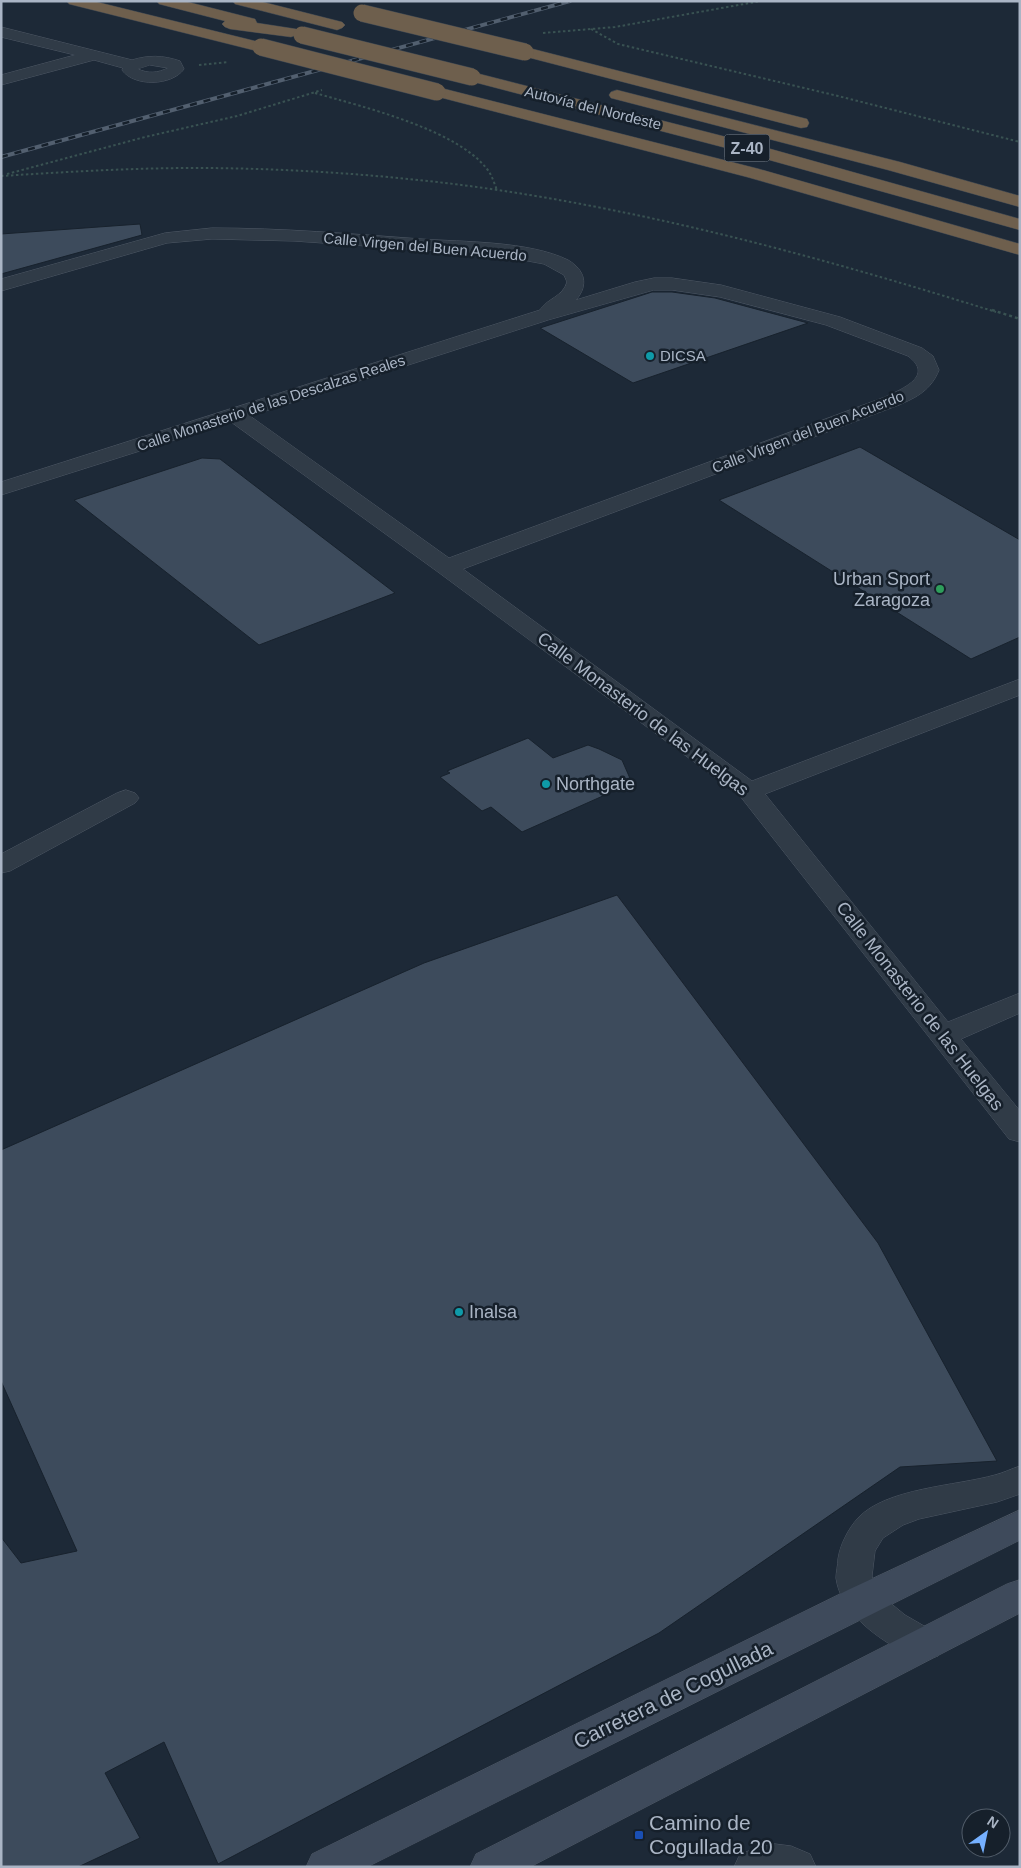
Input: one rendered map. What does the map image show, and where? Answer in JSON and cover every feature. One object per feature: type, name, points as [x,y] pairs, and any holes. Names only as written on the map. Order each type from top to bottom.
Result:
[{"type":"highway","points":[[74,1],[753,173],[1020,250]]},
{"type":"highway","points":[[122,1],[234,25],[296,33]]},
{"type":"highway","name":"Autovía del Nordeste","points":[[164,1],[736,145],[1020,225]]},
{"type":"highway","points":[[240,1],[356,30]]},
{"type":"highway","points":[[357,12],[525,52],[820,128]]},
{"type":"highway","name":"Autovía del Nordeste","points":[[600,90],[894,166],[1020,202]]},
{"type":"street","points":[[1,32],[132,65]]},
{"type":"street","points":[[1,80],[93,56]]},
{"type":"street","name":"Calle Virgen del Buen Acuerdo","points":[[1,285],[166,238],[184,235],[316,237],[484,249],[518,253],[553,261],[572,272],[576,279],[575,286],[570,295],[541,316]]},
{"type":"street","name":"Calle Virgen del Buen Acuerdo","points":[[446,567],[892,402],[913,390],[925,380],[929,370],[926,360],[915,352],[833,321],[721,290],[697,286],[654,284],[541,316]]},
{"type":"street","name":"Calle Monasterio de las Descalzas Reales","points":[[1,488],[541,316]]},
{"type":"street","name":"Calle Monasterio de las Huelgas","points":[[234,415],[446,567],[749,791],[1020,1132]]},
{"type":"street","points":[[749,791],[1020,686]]},
{"type":"street","points":[[1,865],[126,798]]},
{"type":"street","points":[[944,1035],[1020,1002]]},
{"type":"street","points":[[925,1645],[905,1636],[885,1622],[863,1600],[854,1582],[853,1566],[858,1548],[868,1532],[879,1520],[899,1510],[988,1491],[1020,1480]]},
{"type":"street","name":"Carretera de Cogullada","points":[[326,1867],[1020,1524]]},
{"type":"street","points":[[490,1867],[1020,1595]]},
{"type":"street","points":[[754,1867],[771,1862],[788,1863],[796,1867]]},
{"type":"path","points":[[590,28],[618,44],[838,96],[1020,142]]},
{"type":"path","points":[[313,92],[440,135],[460,145],[486,168],[497,190]]},
{"type":"path","points":[[1,176],[97,170],[253,169],[354,175],[497,190],[671,223],[805,256],[905,283],[1020,320]]},
{"type":"building","points":[[140,224],[142,235],[1,274],[1,234]]},
{"type":"building","name":"DICSA","points":[[652,292],[672,292],[715,298],[808,323],[633,383],[540,328]]},
{"type":"building","name":"Urban Sport Zaragoza","points":[[860,447],[1020,540],[1020,637],[971,659],[719,500]]},
{"type":"building","points":[[202,458],[220,459],[395,593],[259,645],[74,500]]},
{"type":"building","name":"Northgate","points":[[528,738],[553,758],[588,745],[599,749],[622,760],[632,783],[522,832],[491,807],[482,811],[440,777],[450,773],[447,771]]},
{"type":"building","name":"Inalsa","points":[[617,895],[878,1243],[997,1461],[900,1467],[659,1633],[218,1864],[164,1742],[105,1773],[140,1838],[78,1867],[1,1867],[1,1537],[21,1563],[77,1551],[1,1381],[1,1150],[424,963]]},
{"type":"railway","points":[[1,157],[570,1]]},
{"type":"place","name":"DICSA","points":[[650,356]]},
{"type":"place","name":"Urban Sport Zaragoza","points":[[940,589]]},
{"type":"place","name":"Northgate","points":[[546,784]]},
{"type":"place","name":"Inalsa","points":[[459,1312]]},
{"type":"place","name":"Camino de Cogullada 20","points":[[639,1835]]}]
